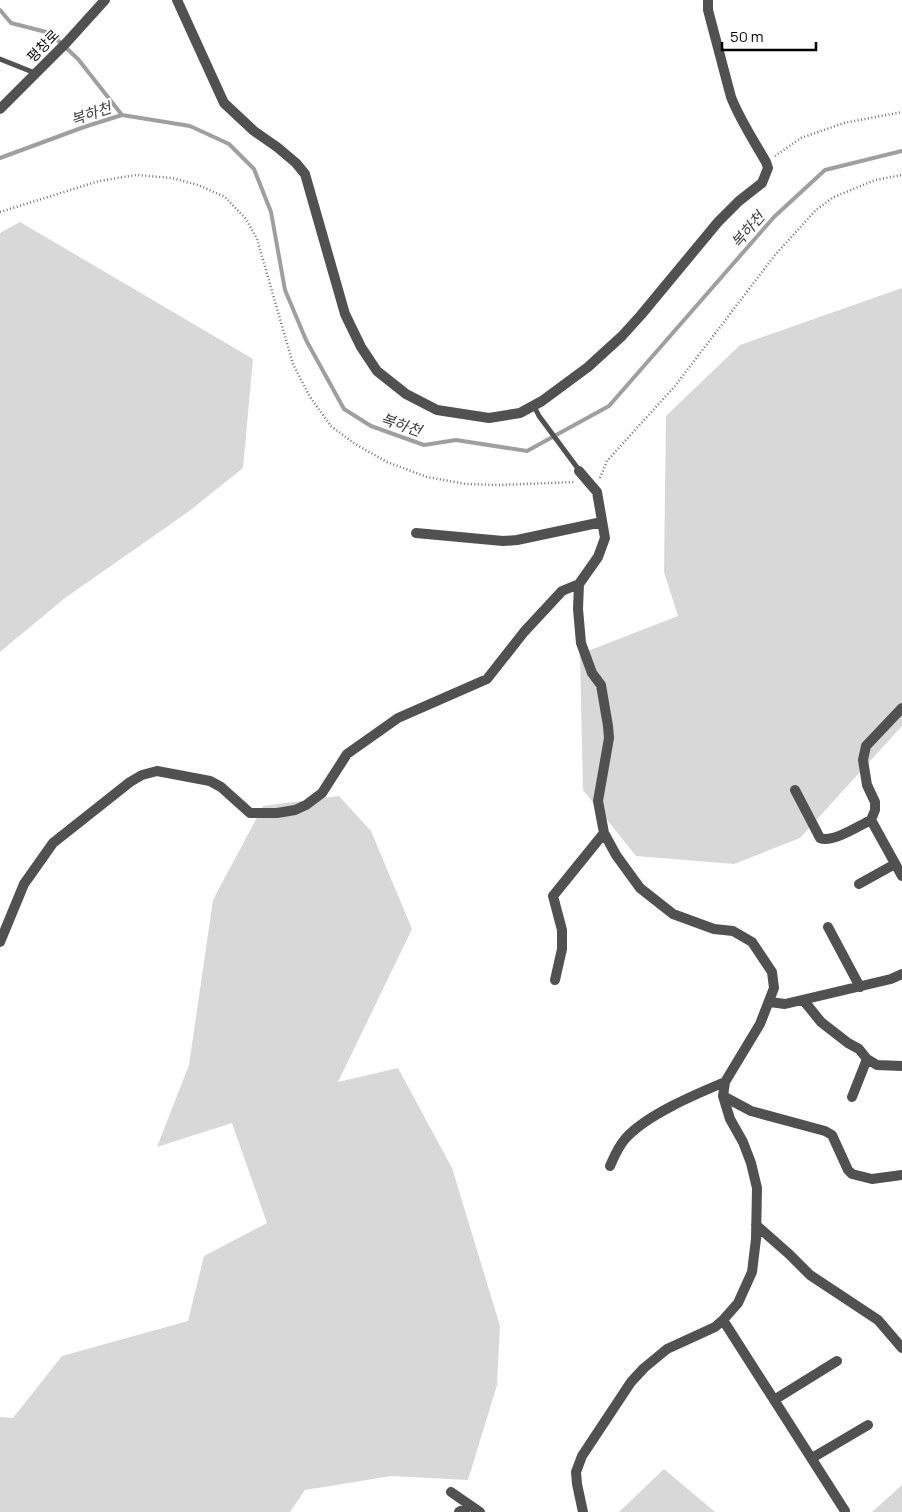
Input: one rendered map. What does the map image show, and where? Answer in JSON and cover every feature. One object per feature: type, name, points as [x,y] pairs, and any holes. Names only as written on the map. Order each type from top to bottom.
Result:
[{"type":"street","name":"평창로","points":[[0,109],[57,52],[105,0]]},
{"type":"street","points":[[177,0],[224,103],[254,131],[296,163],[305,174],[345,314],[361,347],[378,371],[406,394],[437,410],[489,418],[520,413],[588,368],[622,336],[672,278],[699,242],[739,201],[762,183],[768,168],[744,121],[736,111],[731,98],[708,10],[708,0]]},
{"type":"street","points":[[0,942],[24,884],[53,843],[130,782],[142,775],[157,771],[210,781],[221,787],[250,813],[277,813],[295,810],[306,805],[322,793],[348,754],[398,718],[487,679],[524,632],[562,591],[579,584],[598,557],[605,538],[597,492],[582,474]]},
{"type":"street","points":[[416,533],[503,541],[517,540],[602,522]]},
{"type":"street","points":[[579,584],[578,609],[581,643],[592,673],[601,685],[609,738],[598,801],[604,833],[616,855],[640,888],[673,914],[714,929],[733,931],[752,942],[772,972],[774,988],[760,1024],[725,1082],[723,1096],[730,1119],[743,1142],[751,1163],[757,1188],[756,1239],[752,1272],[738,1303],[723,1320],[715,1327],[667,1348],[644,1368],[632,1382],[582,1456],[576,1472],[576,1484],[583,1512]]},
{"type":"street","points":[[795,790],[820,838],[832,838],[871,820],[875,810],[875,802],[867,785],[863,760],[866,746],[902,708]]},
{"type":"street","points":[[871,820],[902,876]]},
{"type":"street","points":[[555,980],[562,949],[562,930],[553,896],[604,833]]},
{"type":"street","points":[[859,884],[894,864]]},
{"type":"street","points":[[828,927],[860,987]]},
{"type":"street","points":[[770,1002],[784,1004],[804,1001],[891,980],[902,974]]},
{"type":"street","points":[[804,1001],[821,1022],[859,1049],[867,1059],[877,1065],[902,1066]]},
{"type":"street","points":[[852,1097],[867,1059]]},
{"type":"street","points":[[610,1166],[625,1139],[637,1129],[681,1101],[725,1082]]},
{"type":"street","points":[[723,1096],[751,1111],[825,1131],[832,1135],[848,1170],[856,1177],[872,1179],[902,1174]]},
{"type":"street","points":[[756,1225],[810,1275],[878,1320],[902,1348]]},
{"type":"street","points":[[723,1320],[846,1511]]},
{"type":"street","points":[[774,1400],[837,1361]]},
{"type":"street","points":[[812,1458],[868,1425]]},
{"type":"street","points":[[451,1492],[480,1512]]},
{"type":"street","points":[[459,1512],[470,1506]]},
{"type":"lane","points":[[0,59],[35,74]]},
{"type":"lane","points":[[533,406],[582,474]]},
{"type":"path","points":[[766,162],[801,138],[844,123],[902,112]]},
{"type":"path","points":[[0,212],[98,181],[136,175],[172,178],[198,185],[225,197],[246,219],[257,239],[293,364],[310,397],[331,426],[355,444],[387,462],[427,477],[466,484],[500,485],[571,482],[582,474]]},
{"type":"path","points":[[597,492],[601,473],[607,461],[675,386],[775,255],[816,210],[832,198],[875,180],[902,175]]},
{"type":"shaded area","points":[[20,222],[253,359],[243,468],[188,512],[65,598],[0,652],[0,233]]},
{"type":"shaded area","points":[[902,288],[902,726],[800,838],[734,864],[636,856],[583,790],[580,654],[678,616],[664,572],[666,416],[740,345]]},
{"type":"shaded area","points":[[339,796],[371,831],[412,929],[338,1082],[398,1068],[452,1168],[500,1326],[497,1385],[468,1480],[391,1476],[305,1490],[290,1512],[0,1512],[0,1417],[13,1418],[62,1356],[188,1321],[204,1256],[267,1223],[232,1123],[157,1147],[189,1065],[213,900],[263,806]]},
{"type":"shaded area","points":[[664,1469],[715,1512],[619,1512]]},
{"type":"shaded area","points":[[902,1485],[902,1512],[872,1512]]},
{"type":"waterway","points":[[0,10],[11,23],[50,33],[78,59],[122,115]]},
{"type":"waterway","name":"복하천","points":[[0,158],[122,115],[190,126],[229,144],[254,169],[271,212],[285,290],[306,340],[344,409],[371,426],[424,445],[456,440],[527,451],[609,406],[774,217],[825,170],[902,151]]}]
